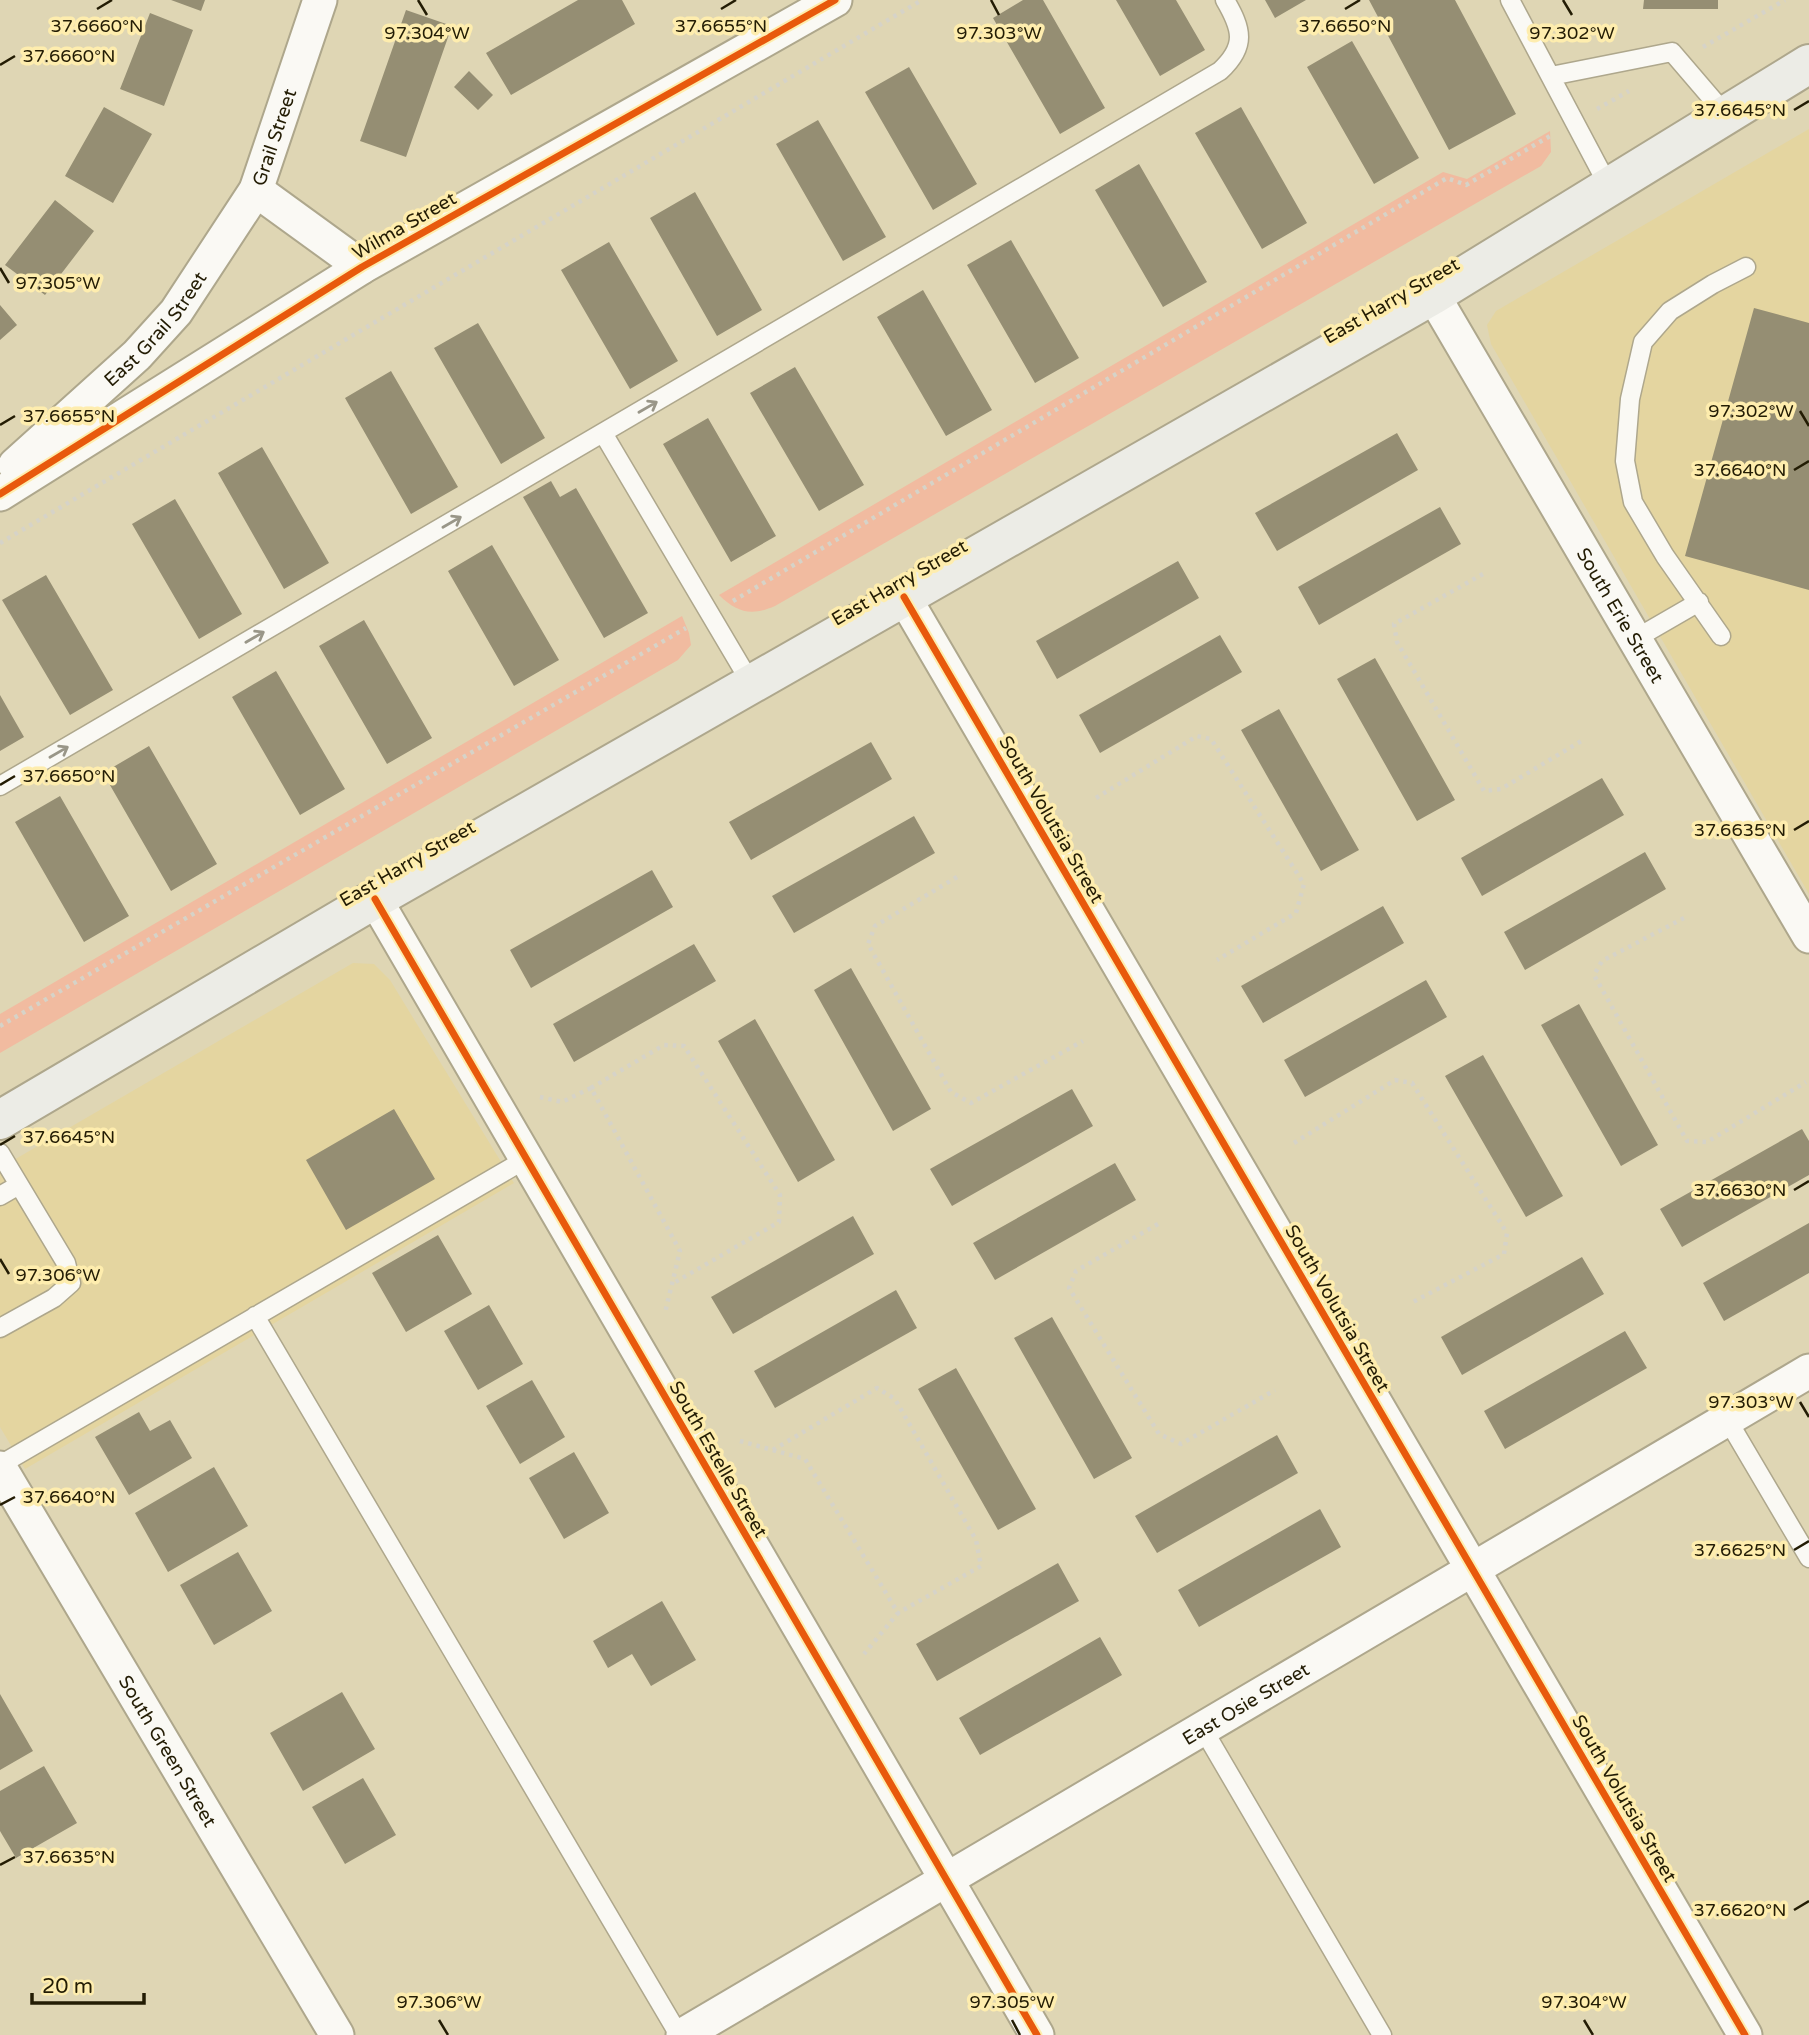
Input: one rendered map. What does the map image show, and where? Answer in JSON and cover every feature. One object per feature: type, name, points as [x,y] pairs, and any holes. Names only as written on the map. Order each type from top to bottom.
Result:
[{"type":"main road","name":"East Harry Street","points":[[0,1120],[375,899],[1433,295],[1809,64]]},
{"type":"street","name":"Grail Street","points":[[320,0],[256,190],[362,267]]},
{"type":"street","name":"Wilma Street","points":[[0,494],[362,267],[835,0]]},
{"type":"street","name":"East Grail Street","points":[[0,478],[137,355],[176,312],[256,190]]},
{"type":"street","name":"South Erie Street","points":[[1433,295],[1809,936]]},
{"type":"street","name":"South Volutsia Street","points":[[904,597],[1745,2035]]},
{"type":"street","name":"South Estelle Street","points":[[375,899],[1037,2035]]},
{"type":"street","name":"East Osie Street","points":[[681,2035],[1809,1371]]},
{"type":"street","name":"South Green Street","points":[[0,1466],[337,2035]]},
{"type":"lane","points":[[0,786],[1220,71],[1232,59],[1239,44],[1240,28],[1225,0]]},
{"type":"lane","points":[[1510,0],[1609,187]]},
{"type":"lane","points":[[1551,76],[1672,52],[1726,115]]},
{"type":"lane","points":[[1721,636],[1665,556],[1633,502],[1625,461],[1630,399],[1643,342],[1670,310],[1746,267]]},
{"type":"lane","points":[[603,433],[751,685]]},
{"type":"lane","points":[[1635,639],[1699,603]]},
{"type":"lane","points":[[0,1153],[66,1263],[71,1283],[54,1298],[2,1322]]},
{"type":"lane","points":[[0,1466],[526,1158]]},
{"type":"lane","points":[[0,1196],[19,1185]]},
{"type":"lane","points":[[255,1316],[681,2035]]},
{"type":"lane","points":[[1727,1419],[1809,1558]]},
{"type":"lane","points":[[1203,1729],[1382,2035]]},
{"type":"path","points":[[0,543],[922,0]]},
{"type":"path","points":[[0,1026],[710,614],[1447,178],[1466,185],[1785,0]]},
{"type":"path","points":[[1483,574],[1394,624],[1397,642],[1484,791],[1501,789],[1583,740]]},
{"type":"path","points":[[1096,798],[1197,736],[1211,738],[1304,884],[1296,913],[1217,960]]},
{"type":"path","points":[[957,877],[874,926],[868,944],[951,1092],[971,1103],[1083,1041]]},
{"type":"path","points":[[1684,918],[1602,961],[1594,975],[1687,1142],[1707,1142],[1806,1082]]},
{"type":"path","points":[[540,1097],[562,1101],[591,1088],[664,1045],[684,1046],[780,1195],[779,1222],[672,1283]]},
{"type":"path","points":[[1294,1143],[1395,1080],[1412,1083],[1507,1233],[1504,1254],[1413,1302]]},
{"type":"path","points":[[591,1088],[680,1251],[665,1313]]},
{"type":"path","points":[[1158,1224],[1076,1271],[1069,1288],[1159,1434],[1181,1444],[1275,1390]]},
{"type":"path","points":[[773,1450],[877,1388],[895,1399],[976,1540],[981,1566],[898,1612],[864,1654]]},
{"type":"path","points":[[740,1441],[806,1460],[898,1612]]},
{"type":"shaded area","points":[[1809,129],[1809,894],[1491,344],[1487,325],[1496,311]]},
{"type":"shaded area","points":[[1550,131],[1551,152],[1541,166],[775,606],[759,611],[745,611],[732,606],[719,595],[1443,172],[1467,179]]},
{"type":"shaded area","points":[[682,616],[691,645],[678,660],[0,1053],[0,1014]]},
{"type":"shaded area","points":[[353,963],[374,964],[390,980],[514,1183],[25,1469],[0,1427],[0,1168]]},
{"type":"building","points":[[171,0],[205,0],[201,11]]},
{"type":"building","points":[[578,0],[622,0],[635,24],[511,95],[486,53]]},
{"type":"building","points":[[1023,0],[1043,0],[1105,108],[1060,134],[993,18]]},
{"type":"building","points":[[1116,0],[1176,0],[1205,50],[1160,76]]},
{"type":"building","points":[[1265,0],[1306,0],[1275,18]]},
{"type":"building","points":[[1369,0],[1455,0],[1516,114],[1449,150]]},
{"type":"building","points":[[1644,0],[1718,0],[1718,9],[1643,9]]},
{"type":"building","points":[[406,10],[452,26],[406,157],[360,141]]},
{"type":"building","points":[[150,13],[193,30],[164,106],[120,89]]},
{"type":"building","points":[[1352,41],[1419,158],[1374,184],[1307,67]]},
{"type":"building","points":[[909,67],[977,184],[933,210],[865,92]]},
{"type":"building","points":[[469,71],[493,95],[478,110],[454,87]]},
{"type":"building","points":[[104,107],[152,134],[113,203],[65,176]]},
{"type":"building","points":[[1241,107],[1307,223],[1262,249],[1195,133]]},
{"type":"building","points":[[818,120],[886,237],[843,261],[776,144]]},
{"type":"building","points":[[1139,164],[1207,282],[1163,307],[1095,190]]},
{"type":"building","points":[[695,192],[762,310],[717,336],[650,218]]},
{"type":"building","points":[[55,200],[94,231],[45,295],[5,265]]},
{"type":"building","points":[[1011,240],[1079,358],[1035,383],[967,265]]},
{"type":"building","points":[[609,242],[678,361],[630,389],[561,270]]},
{"type":"building","points":[[923,290],[992,410],[946,436],[877,317]]},
{"type":"building","points":[[0,305],[17,325],[0,340]]},
{"type":"building","points":[[1754,308],[1809,323],[1809,590],[1685,556]]},
{"type":"building","points":[[478,323],[545,438],[501,464],[434,348]]},
{"type":"building","points":[[795,367],[864,485],[819,511],[750,393]]},
{"type":"building","points":[[391,371],[458,487],[411,514],[345,398]]},
{"type":"building","points":[[708,418],[776,536],[731,562],[663,444]]},
{"type":"building","points":[[1397,433],[1418,470],[1277,551],[1255,513]]},
{"type":"building","points":[[262,447],[329,563],[284,589],[218,473]]},
{"type":"building","points":[[551,481],[560,497],[576,488],[648,613],[604,638],[523,497]]},
{"type":"building","points":[[175,499],[242,614],[199,639],[132,524]]},
{"type":"building","points":[[1440,507],[1461,544],[1319,625],[1298,587]]},
{"type":"building","points":[[492,545],[559,660],[514,686],[448,571]]},
{"type":"building","points":[[1178,561],[1199,598],[1057,679],[1036,641]]},
{"type":"building","points":[[46,575],[113,690],[70,715],[2,600]]},
{"type":"building","points":[[364,620],[432,738],[387,764],[319,646]]},
{"type":"building","points":[[1220,635],[1242,672],[1100,753],[1079,715]]},
{"type":"building","points":[[1375,658],[1455,800],[1417,821],[1337,679]]},
{"type":"building","points":[[276,671],[345,789],[300,815],[232,697]]},
{"type":"building","points":[[0,695],[24,737],[0,751]]},
{"type":"building","points":[[1279,709],[1359,850],[1321,871],[1241,730]]},
{"type":"building","points":[[871,742],[892,779],[751,860],[729,822]]},
{"type":"building","points":[[149,746],[217,864],[171,891],[103,773]]},
{"type":"building","points":[[1602,778],[1624,815],[1482,896],[1461,858]]},
{"type":"building","points":[[60,796],[129,916],[84,942],[15,822]]},
{"type":"building","points":[[914,816],[935,853],[794,933],[772,896]]},
{"type":"building","points":[[1645,852],[1666,889],[1525,970],[1504,932]]},
{"type":"building","points":[[652,870],[673,907],[531,988],[510,950]]},
{"type":"building","points":[[1383,906],[1404,943],[1263,1023],[1241,986]]},
{"type":"building","points":[[694,944],[716,981],[574,1062],[553,1024]]},
{"type":"building","points":[[851,968],[931,1109],[893,1131],[814,990]]},
{"type":"building","points":[[1426,980],[1447,1017],[1305,1097],[1284,1060]]},
{"type":"building","points":[[1579,1004],[1658,1145],[1621,1166],[1541,1025]]},
{"type":"building","points":[[755,1019],[835,1160],[798,1182],[718,1041]]},
{"type":"building","points":[[1483,1055],[1563,1196],[1526,1217],[1445,1076]]},
{"type":"building","points":[[1072,1089],[1093,1126],[952,1206],[930,1169]]},
{"type":"building","points":[[394,1109],[435,1179],[346,1230],[306,1160]]},
{"type":"building","points":[[1802,1129],[1809,1141],[1809,1175],[1682,1247],[1660,1209]]},
{"type":"building","points":[[1115,1163],[1136,1200],[995,1280],[973,1243]]},
{"type":"building","points":[[853,1216],[874,1254],[733,1334],[711,1297]]},
{"type":"building","points":[[1809,1223],[1809,1273],[1724,1321],[1703,1283]]},
{"type":"building","points":[[438,1235],[472,1294],[406,1332],[372,1273]]},
{"type":"building","points":[[1582,1257],[1604,1294],[1462,1375],[1441,1337]]},
{"type":"building","points":[[896,1290],[917,1328],[775,1408],[754,1371]]},
{"type":"building","points":[[489,1305],[523,1364],[478,1390],[444,1331]]},
{"type":"building","points":[[1052,1317],[1132,1458],[1094,1479],[1014,1338]]},
{"type":"building","points":[[1625,1331],[1647,1368],[1505,1449],[1484,1411]]},
{"type":"building","points":[[956,1368],[1036,1509],[998,1530],[918,1389]]},
{"type":"building","points":[[532,1380],[565,1437],[520,1464],[486,1406]]},
{"type":"building","points":[[139,1412],[150,1431],[170,1420],[192,1458],[129,1495],[95,1437]]},
{"type":"building","points":[[1277,1435],[1298,1473],[1157,1553],[1135,1516]]},
{"type":"building","points":[[574,1452],[609,1513],[564,1539],[529,1478]]},
{"type":"building","points":[[214,1467],[248,1526],[168,1572],[135,1513]]},
{"type":"building","points":[[1320,1509],[1341,1547],[1199,1627],[1178,1590]]},
{"type":"building","points":[[238,1552],[272,1611],[214,1645],[180,1585]]},
{"type":"building","points":[[1058,1563],[1079,1601],[937,1681],[916,1644]]},
{"type":"building","points":[[662,1601],[696,1660],[651,1686],[632,1654],[608,1668],[593,1641]]},
{"type":"building","points":[[1100,1637],[1122,1675],[980,1755],[959,1718]]},
{"type":"building","points":[[342,1692],[375,1749],[303,1791],[270,1733]]},
{"type":"building","points":[[0,1694],[33,1751],[0,1770]]},
{"type":"building","points":[[44,1766],[77,1823],[16,1858],[0,1831],[0,1791]]},
{"type":"building","points":[[363,1778],[396,1835],[345,1864],[312,1807]]},
{"type":"cycle path","points":[[0,494],[362,267],[835,0]]},
{"type":"cycle path","points":[[904,597],[1745,2035]]},
{"type":"cycle path","points":[[375,899],[1037,2035]]}]
